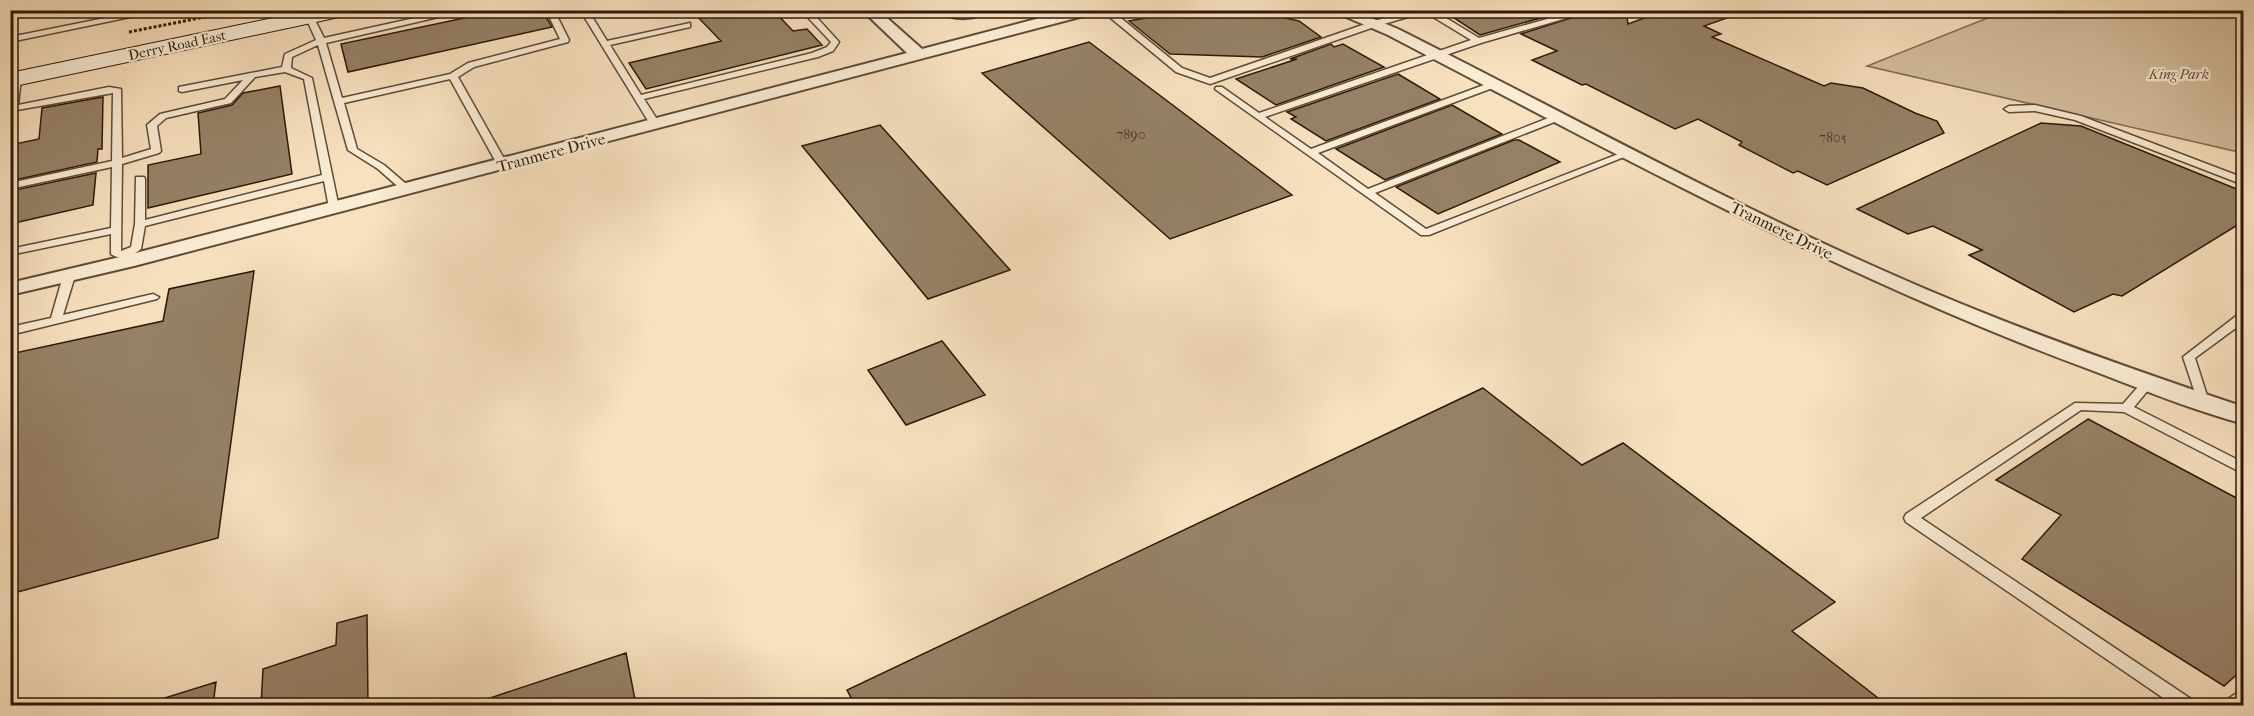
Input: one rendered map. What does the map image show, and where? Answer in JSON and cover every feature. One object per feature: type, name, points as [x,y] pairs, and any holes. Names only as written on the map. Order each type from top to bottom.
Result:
[{"type":"main road","name":"Derry Road East","points":[[13,74],[276,10]]},
{"type":"main road","name":"Derry Road East","points":[[13,74],[344,10]]},
{"type":"street","points":[[869,10],[919,55]]},
{"type":"street","name":"Tranmere Drive","points":[[10,290],[69,276],[127,258],[334,208],[1090,10]]},
{"type":"street","name":"Tranmere Drive","points":[[1359,15],[1750,215],[1882,278],[2007,331],[2148,384],[2244,416]]},
{"type":"lane","points":[[10,40],[130,13],[160,10]]},
{"type":"lane","points":[[286,69],[288,56],[321,41],[465,10]]},
{"type":"lane","points":[[339,101],[453,76],[471,65],[565,40],[550,10]]},
{"type":"lane","points":[[584,10],[655,124]]},
{"type":"lane","points":[[639,98],[815,55],[830,49],[835,42],[805,10]]},
{"type":"lane","points":[[942,10],[949,16],[965,17],[991,10]]},
{"type":"lane","points":[[1105,10],[1179,70],[1210,81],[1359,15],[1425,10],[1478,41]]},
{"type":"lane","points":[[1258,116],[1478,41],[1590,10]]},
{"type":"lane","points":[[310,18],[321,41],[353,150],[381,168],[407,189]]},
{"type":"lane","points":[[605,44],[687,25]]},
{"type":"lane","points":[[182,90],[286,69],[308,78],[334,208]]},
{"type":"lane","points":[[10,125],[13,74]]},
{"type":"lane","points":[[10,186],[116,163],[156,151],[152,125],[163,116],[228,101],[253,75]]},
{"type":"lane","points":[[453,76],[502,164]]},
{"type":"lane","points":[[1310,153],[1495,84]]},
{"type":"lane","points":[[1219,89],[1425,234],[1629,153]]},
{"type":"lane","points":[[12,109],[109,90],[118,91],[116,254],[127,258],[136,249],[140,224],[140,179]]},
{"type":"lane","points":[[2009,109],[2035,108],[2078,118],[2244,182]]},
{"type":"lane","points":[[1367,193],[1559,117]]},
{"type":"lane","points":[[140,224],[327,177]]},
{"type":"lane","points":[[10,252],[117,230]]},
{"type":"lane","points":[[56,320],[69,276]]},
{"type":"lane","points":[[10,331],[153,297]]},
{"type":"lane","points":[[2203,402],[2189,357],[2244,316]]},
{"type":"lane","points":[[2126,408],[2148,384]]},
{"type":"lane","points":[[2188,705],[1911,518],[2079,406],[2126,408],[2244,469]]},
{"type":"lane","points":[[2231,705],[2244,694]]},
{"type":"green space","name":"King Park","points":[[2005,11],[2243,11],[2243,153],[1867,66]]},
{"type":"building","points":[[502,10],[542,10],[552,27],[348,72],[341,44]]},
{"type":"building","points":[[691,10],[773,10],[793,31],[807,29],[822,45],[646,89],[629,63],[721,41]]},
{"type":"building","points":[[1442,10],[1569,10],[1480,35]]},
{"type":"building","points":[[1596,10],[1626,10],[1628,24],[1666,10],[1678,14],[1688,10],[1741,10],[1741,13],[1704,26],[1721,34],[1712,37],[1824,86],[1831,83],[1863,88],[1937,121],[1944,133],[1827,185],[1798,171],[1793,173],[1739,145],[1742,142],[1698,119],[1675,129],[1586,84],[1582,85],[1532,60],[1557,51],[1521,34]]},
{"type":"building","points":[[1179,12],[1266,14],[1299,21],[1321,37],[1262,57],[1170,54],[1129,21]]},
{"type":"building","points":[[1089,42],[1292,195],[1170,239],[982,73]]},
{"type":"building","points":[[1331,44],[1334,47],[1343,44],[1384,67],[1276,105],[1236,79],[1297,59],[1290,59]]},
{"type":"building","points":[[1398,74],[1440,99],[1326,141],[1291,119],[1296,117],[1287,112]]},
{"type":"building","points":[[280,86],[292,174],[148,208],[148,165],[201,154],[198,113],[232,105],[243,93]]},
{"type":"building","points":[[103,97],[102,149],[98,149],[97,162],[10,181],[10,145],[39,139],[42,108]]},
{"type":"building","points":[[1452,105],[1502,134],[1385,180],[1336,149]]},
{"type":"building","points":[[2041,123],[2081,126],[2244,192],[2244,221],[2122,296],[2113,294],[2074,312],[1969,255],[1982,250],[1933,226],[1908,234],[1857,209]]},
{"type":"building","points":[[880,125],[1010,270],[928,299],[802,146]]},
{"type":"building","points":[[1519,140],[1560,162],[1438,214],[1396,187]]},
{"type":"building","points":[[96,173],[93,205],[10,224],[10,191]]},
{"type":"building","points":[[254,271],[218,538],[10,594],[10,354],[163,321],[169,289]]},
{"type":"building","points":[[942,341],[985,395],[906,425],[868,370]]},
{"type":"building","points":[[1483,388],[1582,465],[1623,443],[1835,602],[1792,631],[1887,705],[855,705],[847,690]]},
{"type":"building","points":[[2088,419],[2244,502],[2244,668],[2224,686],[2022,559],[2061,515],[1996,480]]},
{"type":"building","points":[[367,615],[368,705],[261,705],[263,669],[336,645],[337,623]]},
{"type":"building","points":[[626,653],[636,705],[478,705],[478,702]]},
{"type":"building","points":[[216,682],[213,705],[156,705],[155,701]]}]
